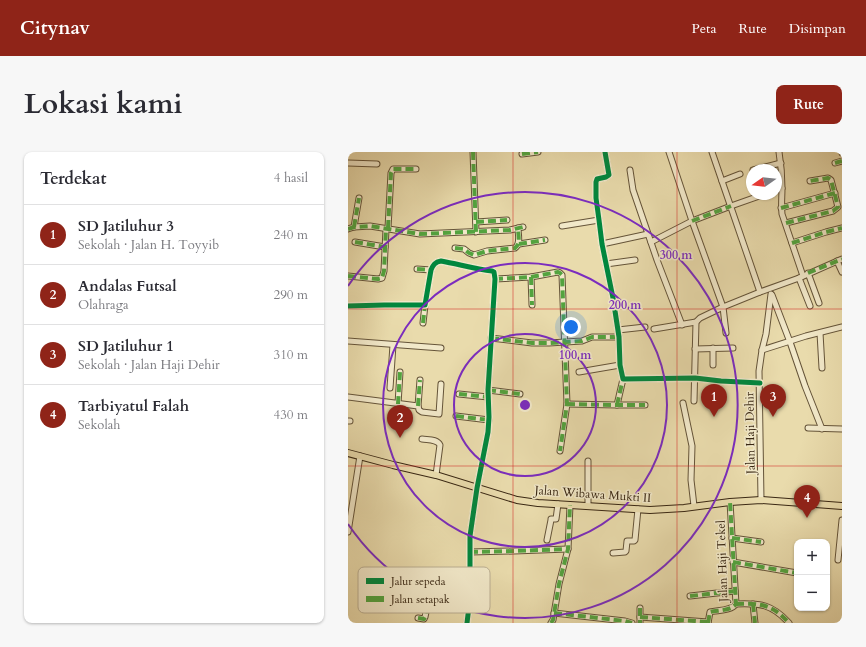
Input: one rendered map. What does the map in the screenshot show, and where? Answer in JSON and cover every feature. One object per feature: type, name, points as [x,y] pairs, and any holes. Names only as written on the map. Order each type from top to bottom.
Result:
[{"type":"main road","name":"Jalan Wibawa Mukti II","points":[[348,453],[436,475],[517,500],[650,510],[761,500],[842,506]]},
{"type":"street","points":[[473,152],[476,232]]},
{"type":"street","points":[[522,154],[538,152]]},
{"type":"street","points":[[605,152],[609,175],[597,179],[596,198],[602,244],[619,337],[620,365],[623,379],[617,405]]},
{"type":"street","points":[[669,152],[692,221],[724,307],[726,333]]},
{"type":"street","points":[[712,152],[760,292]]},
{"type":"street","points":[[777,164],[781,163],[779,152]]},
{"type":"street","points":[[835,163],[842,161]]},
{"type":"street","points":[[348,162],[377,164]]},
{"type":"street","points":[[348,276],[378,279],[382,278],[384,271],[391,172],[393,169],[416,169]]},
{"type":"street","points":[[630,170],[633,190],[682,325]]},
{"type":"street","points":[[722,181],[740,174]]},
{"type":"street","points":[[786,224],[837,209],[838,205],[830,178],[810,181]]},
{"type":"street","points":[[781,208],[835,193]]},
{"type":"street","points":[[354,227],[359,198]]},
{"type":"street","points":[[651,242],[692,221],[748,200]]},
{"type":"street","points":[[781,200],[781,208],[803,275],[810,306]]},
{"type":"street","points":[[476,222],[507,220]]},
{"type":"street","points":[[562,226],[599,220]]},
{"type":"street","points":[[348,229],[370,226],[420,234],[510,230],[521,228],[519,244]]},
{"type":"street","points":[[792,244],[842,228]]},
{"type":"street","points":[[602,244],[648,234]]},
{"type":"street","points":[[455,248],[464,249],[469,253],[474,254],[487,251],[513,249],[519,244],[544,240]]},
{"type":"street","points":[[355,242],[385,247]]},
{"type":"street","points":[[606,264],[635,260]]},
{"type":"street","points":[[654,329],[696,322],[700,318],[724,307],[760,292],[770,291],[839,260],[842,272]]},
{"type":"street","points":[[423,323],[433,265],[441,261],[492,271],[494,273],[495,279],[490,338],[488,390],[488,432],[477,488],[470,536],[470,567]]},
{"type":"street","points":[[416,269],[431,270]]},
{"type":"street","points":[[495,279],[531,277],[558,272],[562,275],[567,404],[560,452]]},
{"type":"street","points":[[803,275],[819,303]]},
{"type":"street","points":[[531,277],[532,305]]},
{"type":"street","points":[[770,291],[822,429]]},
{"type":"street","name":"Jalan Haji Dehir","points":[[761,500],[760,372],[762,350],[766,334],[770,291]]},
{"type":"street","points":[[348,306],[425,305]]},
{"type":"street","points":[[694,401],[696,322]]},
{"type":"street","points":[[618,330],[645,327]]},
{"type":"street","points":[[762,350],[842,327]]},
{"type":"street","points":[[820,333],[822,368]]},
{"type":"street","points":[[490,338],[532,343],[549,343],[582,341],[592,337],[619,337]]},
{"type":"street","points":[[348,341],[441,348]]},
{"type":"street","points":[[390,388],[393,345]]},
{"type":"street","points":[[713,348],[713,365]]},
{"type":"street","points":[[695,349],[733,348]]},
{"type":"street","points":[[579,372],[620,365]]},
{"type":"street","points":[[398,404],[400,372]]},
{"type":"street","points":[[623,379],[695,378],[721,381],[760,382]]},
{"type":"street","points":[[420,380],[418,406],[419,410],[422,412],[439,414],[441,384]]},
{"type":"street","points":[[488,390],[520,394]]},
{"type":"street","points":[[459,394],[488,397]]},
{"type":"street","points":[[348,398],[418,406]]},
{"type":"street","points":[[683,403],[692,446],[691,480],[694,506]]},
{"type":"street","points":[[567,404],[645,405]]},
{"type":"street","points":[[456,416],[488,420]]},
{"type":"street","points":[[808,428],[842,429]]},
{"type":"street","points":[[422,439],[439,442],[440,445],[436,475]]},
{"type":"street","points":[[348,532],[349,512],[360,456]]},
{"type":"street","points":[[588,461],[588,506]]},
{"type":"street","name":"Jalan Haji Tekel","points":[[708,623],[710,612],[731,608],[736,604],[730,502]]},
{"type":"street","points":[[547,540],[551,520],[556,519],[558,504]]},
{"type":"street","points":[[551,623],[553,620],[559,584],[568,549],[570,505]]},
{"type":"street","points":[[613,553],[625,552],[627,541],[635,540],[638,509]]},
{"type":"street","points":[[838,560],[842,520]]},
{"type":"street","points":[[732,538],[761,542]]},
{"type":"street","points":[[470,552],[568,549]]},
{"type":"street","points":[[733,562],[794,572]]},
{"type":"street","points":[[690,596],[735,591]]},
{"type":"street","points":[[736,604],[760,604],[767,606],[776,611],[789,623]]},
{"type":"street","points":[[753,604],[755,623]]},
{"type":"street","points":[[640,608],[640,623]]},
{"type":"street","points":[[418,618],[422,620],[424,619],[426,613]]},
{"type":"street","points":[[467,623],[468,613]]},
{"type":"street","points":[[554,613],[594,620],[625,621],[632,623]]},
{"type":"street","points":[[640,617],[708,623]]},
{"type":"marked path","points":[[473,152],[476,232]]},
{"type":"marked path","points":[[522,154],[538,152]]},
{"type":"marked path","points":[[835,163],[842,161]]},
{"type":"marked path","points":[[388,228],[391,173],[393,169],[416,169]]},
{"type":"marked path","points":[[786,223],[833,211],[838,207],[831,180],[828,178],[810,181]]},
{"type":"marked path","points":[[781,208],[835,193]]},
{"type":"marked path","points":[[354,227],[359,198]]},
{"type":"marked path","points":[[692,221],[731,206]]},
{"type":"marked path","points":[[476,222],[507,220]]},
{"type":"marked path","points":[[348,229],[370,226],[420,234],[510,230],[523,227]]},
{"type":"marked path","points":[[455,248],[464,249],[474,255],[487,251],[515,248],[519,242],[518,228]]},
{"type":"marked path","points":[[792,243],[842,228]]},
{"type":"marked path","points":[[348,276],[378,279],[382,278],[384,271],[386,229]]},
{"type":"marked path","points":[[519,244],[545,240]]},
{"type":"marked path","points":[[355,242],[385,247]]},
{"type":"marked path","points":[[808,273],[842,259]]},
{"type":"marked path","points":[[417,269],[431,270]]},
{"type":"marked path","points":[[495,279],[531,277],[558,272],[562,275],[567,404],[560,451]]},
{"type":"marked path","points":[[531,277],[532,305]]},
{"type":"marked path","points":[[423,323],[425,305]]},
{"type":"marked path","points":[[491,338],[532,343],[549,343],[582,341],[592,337],[619,337]]},
{"type":"marked path","points":[[398,404],[400,372]]},
{"type":"marked path","points":[[617,405],[623,379]]},
{"type":"marked path","points":[[418,406],[420,380]]},
{"type":"marked path","points":[[488,390],[520,394]]},
{"type":"marked path","points":[[459,394],[488,397]]},
{"type":"marked path","points":[[567,404],[645,405]]},
{"type":"marked path","points":[[456,416],[489,420]]},
{"type":"marked path","points":[[708,623],[710,612],[728,609],[736,604],[730,502]]},
{"type":"marked path","points":[[551,623],[553,620],[559,584],[568,549],[570,505]]},
{"type":"marked path","points":[[732,538],[761,542]]},
{"type":"marked path","points":[[470,552],[568,549]]},
{"type":"marked path","points":[[733,562],[794,572]]},
{"type":"marked path","points":[[690,596],[735,591]]},
{"type":"marked path","points":[[736,604],[752,604],[771,608],[789,623]]},
{"type":"marked path","points":[[753,604],[755,623]]},
{"type":"marked path","points":[[640,608],[640,623]]},
{"type":"marked path","points":[[418,618],[424,619],[426,613]]},
{"type":"marked path","points":[[554,613],[632,623]]},
{"type":"marked path","points":[[640,617],[708,622]]},
{"type":"cycle path","points":[[605,152],[609,175],[597,179],[596,198],[602,244],[619,337],[620,365],[623,379],[695,378],[760,383]]},
{"type":"cycle path","points":[[348,306],[425,305],[431,270],[434,264],[439,261],[494,272],[495,279],[488,390],[488,432],[477,488],[470,536],[470,567]]},
{"type":"cycle path","points":[[467,623],[468,613]]},
{"type":"place","name":"SD Jatiluhur 3","points":[[714,417]]},
{"type":"place","name":"SD Jatiluhur 1","points":[[773,417]]},
{"type":"place","name":"Andalas Futsal","points":[[400,438]]},
{"type":"place","name":"Tarbiyatul Falah","points":[[807,518]]}]
